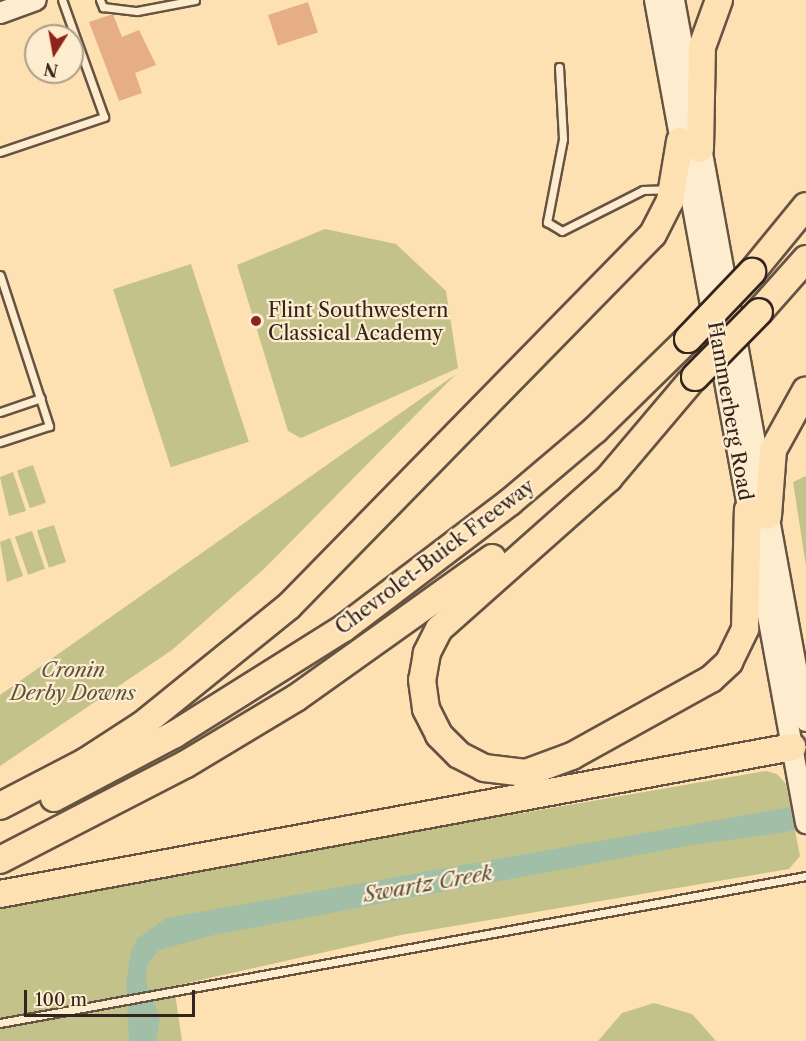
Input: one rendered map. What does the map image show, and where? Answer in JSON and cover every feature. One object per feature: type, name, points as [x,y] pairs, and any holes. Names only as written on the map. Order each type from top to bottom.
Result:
[{"type":"highway","points":[[0,806],[112,745],[271,623],[644,244],[661,223],[690,145],[702,47],[719,0]]},
{"type":"highway","name":"Chevrolet-Buick Freeway","points":[[0,824],[138,755],[344,628],[533,482],[688,339],[752,272],[806,206]]},
{"type":"highway","name":"Chevrolet-Buick Freeway","points":[[0,860],[186,764],[336,672],[509,545],[693,379],[759,312],[806,259]]},
{"type":"highway","points":[[693,379],[609,478],[439,630],[427,653],[422,680],[426,709],[439,735],[459,755],[484,768],[525,772],[572,756],[711,680],[729,662],[745,629],[758,513],[777,437],[806,390]]},
{"type":"highway","points":[[0,894],[799,738]]},
{"type":"street","points":[[0,13],[36,0]]},
{"type":"street","name":"Hammerberg Road","points":[[654,0],[690,145],[758,513],[799,738],[800,791],[806,823]]},
{"type":"street","name":"Hammerberg Road","points":[[674,0],[690,145]]},
{"type":"street","name":"Hammerberg Road","points":[[758,513],[806,721]]},
{"type":"lane","points":[[0,152],[104,117],[62,0]]},
{"type":"lane","points":[[100,0],[103,7],[137,10],[195,0]]},
{"type":"lane","points":[[559,67],[563,139],[547,222],[562,231],[643,190],[673,189]]},
{"type":"lane","points":[[0,275],[49,426],[0,442]]},
{"type":"lane","points":[[0,412],[41,398]]},
{"type":"lane","points":[[0,1023],[806,876]]},
{"type":"green space","points":[[325,229],[396,244],[446,291],[458,368],[301,438],[288,431],[237,265]]},
{"type":"green space","points":[[191,264],[249,442],[171,467],[113,289]]},
{"type":"green space","name":"Cronin Derby Downs","points":[[456,374],[264,569],[172,650],[0,766],[0,695]]},
{"type":"green space","points":[[33,465],[46,503],[30,508],[17,471]]},
{"type":"green space","points":[[13,472],[26,511],[9,516],[0,477]]},
{"type":"green space","points":[[806,476],[806,566],[793,482]]},
{"type":"green space","points":[[54,525],[66,562],[49,568],[37,531]]},
{"type":"green space","points":[[32,531],[45,569],[28,575],[15,537]]},
{"type":"green space","points":[[10,538],[23,576],[7,582],[0,542]]},
{"type":"green space","points":[[766,771],[777,774],[786,784],[800,856],[789,869],[401,935],[174,986],[182,1041],[0,1041],[0,903]]},
{"type":"green space","points":[[654,1003],[692,1014],[716,1041],[598,1041],[622,1013]]},
{"type":"water","name":"Swartz Creek","points":[[790,807],[795,830],[692,845],[484,884],[214,935],[159,950],[147,965],[146,982],[160,1018],[156,1041],[129,1041],[126,985],[131,951],[137,939],[166,918]]},
{"type":"building","points":[[308,2],[318,32],[278,45],[268,15]]},
{"type":"building","points":[[113,14],[122,37],[139,30],[156,65],[135,73],[142,93],[119,101],[89,22]]},
{"type":"place","name":"Flint Southwestern Classical Academy","points":[[256,321]]}]
